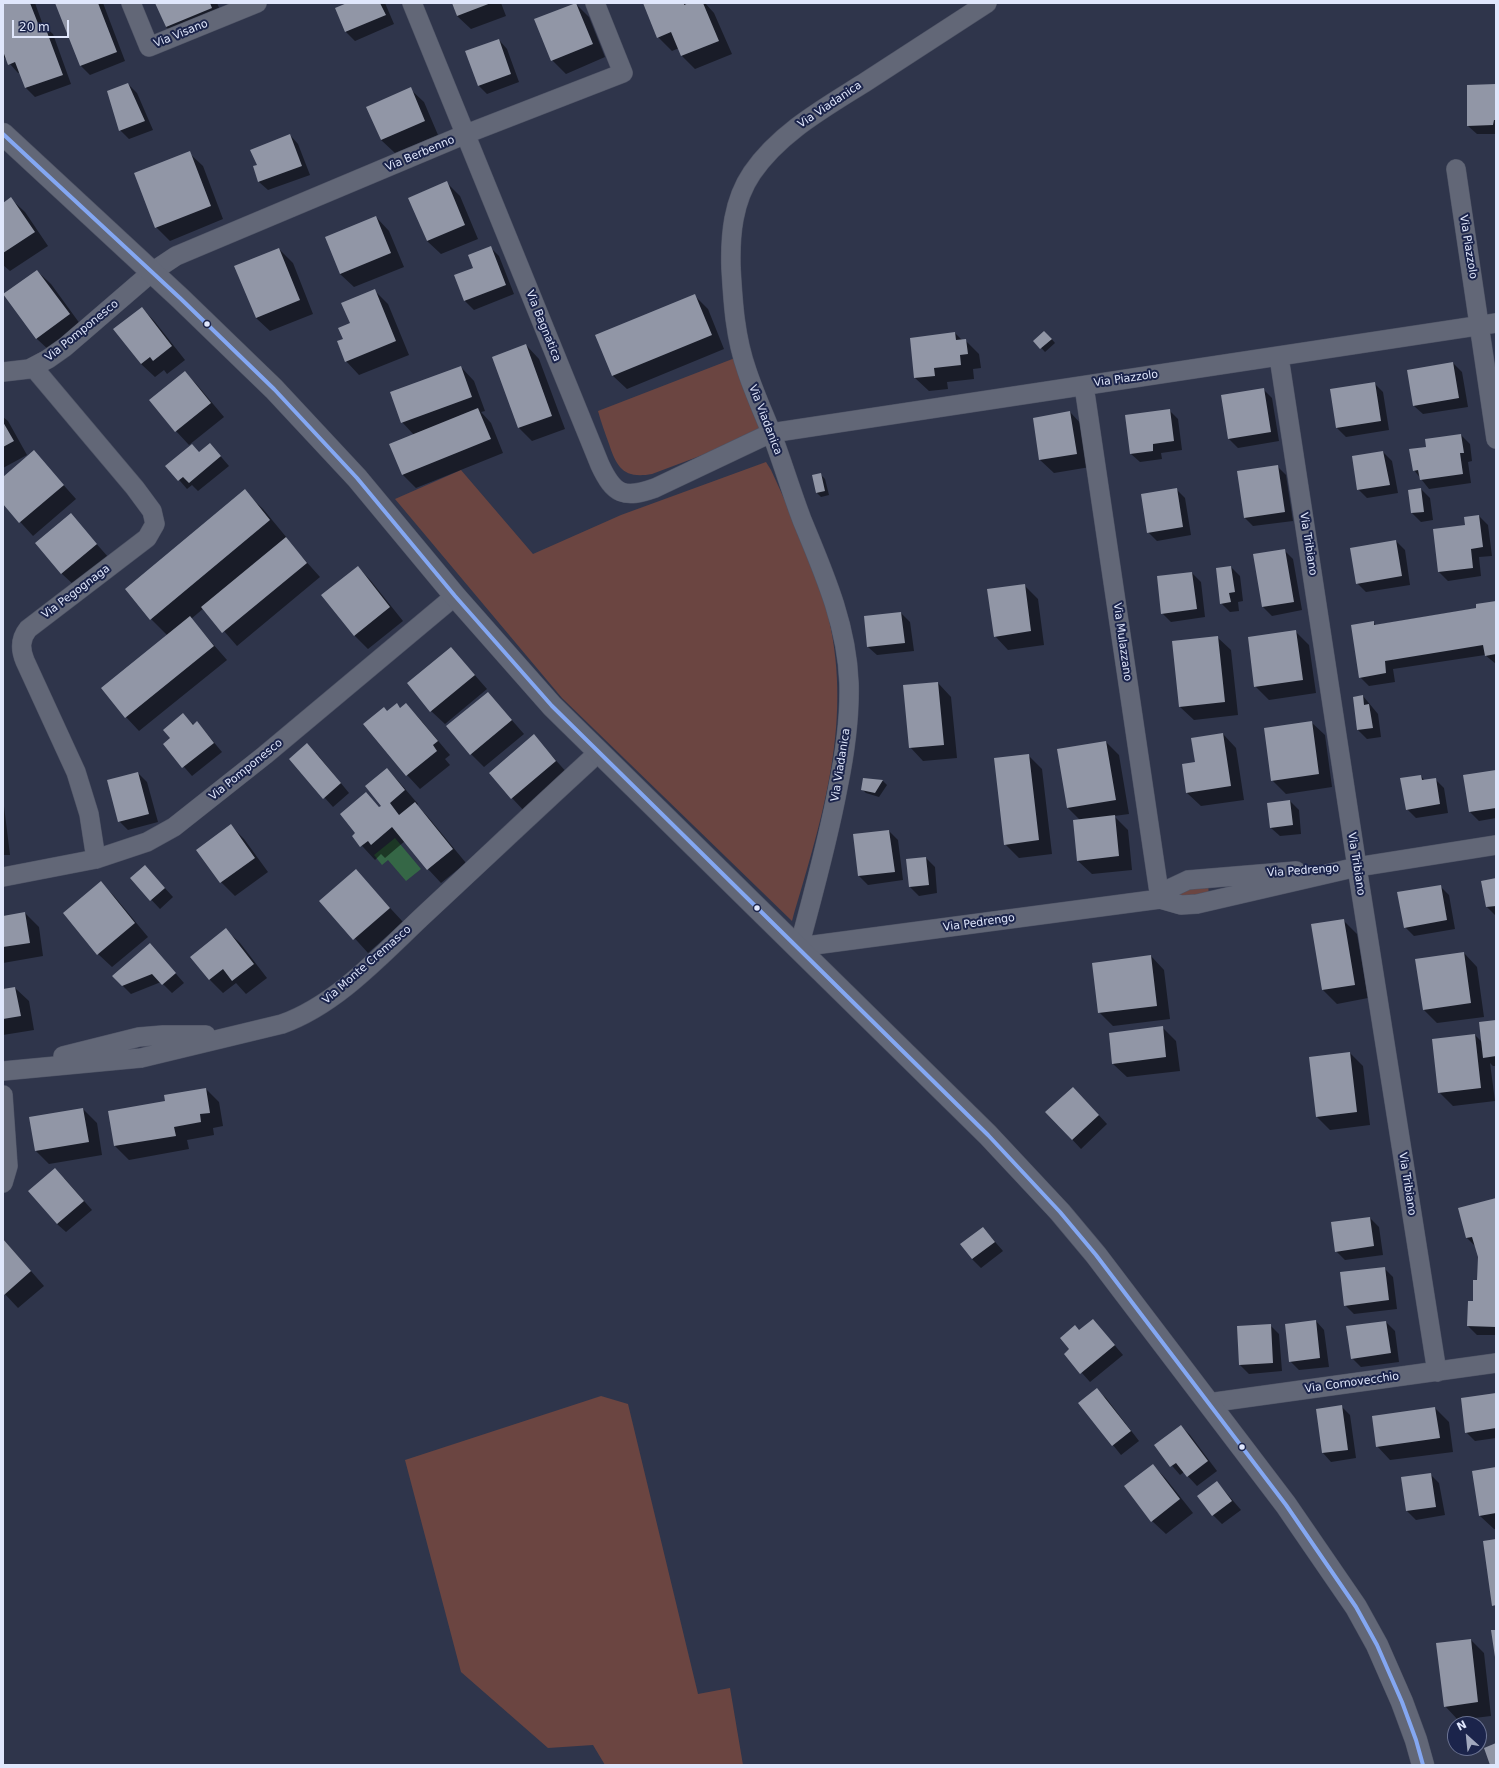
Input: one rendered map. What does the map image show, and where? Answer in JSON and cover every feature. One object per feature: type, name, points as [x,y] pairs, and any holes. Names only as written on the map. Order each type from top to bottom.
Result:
[{"type":"street","name":"Via Visano","points":[[131,3],[149,47],[257,3]]},
{"type":"street","name":"Via Bagnatica","points":[[412,3],[600,465],[613,487],[620,492],[628,494],[646,491],[771,433]]},
{"type":"street","name":"Via Berbenno","points":[[152,272],[176,256],[466,134],[623,73],[595,3]]},
{"type":"street","name":"Via Viadanica","points":[[799,947],[829,831],[847,743],[849,683],[843,637],[838,613],[746,370],[734,320],[731,239],[741,193],[752,173],[771,149],[793,130],[986,3]]},
{"type":"street","points":[[3,134],[152,272],[274,389],[357,478],[455,596],[535,687],[599,752],[983,1129],[1060,1212],[1096,1255],[1286,1505],[1356,1607],[1377,1645],[1402,1702],[1416,1740],[1423,1765]]},
{"type":"street","name":"Via Piazzolo","points":[[771,433],[1279,357],[1488,324],[1456,169]]},
{"type":"street","name":"Via Pomponesco","points":[[3,372],[24,370],[33,367],[65,347],[152,272]]},
{"type":"street","points":[[1488,324],[1496,439]]},
{"type":"street","name":"Via Tribiano","points":[[1279,357],[1357,867],[1437,1372]]},
{"type":"street","name":"Via Pegognaga","points":[[33,367],[135,488],[155,517],[154,528],[147,538],[28,629],[22,643],[22,654],[76,772],[89,814],[96,859]]},
{"type":"street","name":"Via Mulazzano","points":[[1084,386],[1160,899]]},
{"type":"street","name":"Via Pomponesco","points":[[3,877],[96,859],[147,842],[174,827],[253,765],[455,596]]},
{"type":"street","name":"Via Monte Cremasco","points":[[3,1071],[139,1037],[163,1035],[233,1036],[294,1020],[328,1000],[368,966],[599,752]]},
{"type":"street","name":"Via Pedrengo","points":[[799,947],[1160,899],[1174,886],[1197,879],[1357,867],[1496,845]]},
{"type":"street","points":[[3,1095],[8,1166],[3,1183]]},
{"type":"street","name":"Via Cornovecchio","points":[[1208,1403],[1496,1363]]},
{"type":"shaded area","points":[[735,358],[761,433],[652,474],[635,475],[623,470],[615,460],[598,411]]},
{"type":"shaded area","points":[[766,462],[801,537],[821,589],[834,648],[837,688],[836,727],[832,766],[814,843],[792,921],[562,698],[395,499],[461,470],[533,554],[621,515]]},
{"type":"shaded area","points":[[395,838],[421,869],[406,881],[388,860],[382,865],[374,855]]},
{"type":"shaded area","points":[[1208,883],[1209,897],[1186,903],[1174,890]]},
{"type":"shaded area","points":[[601,1396],[628,1404],[698,1694],[730,1688],[743,1765],[605,1765],[593,1745],[548,1748],[461,1672],[405,1460]]},
{"type":"building","points":[[3,3],[30,3],[39,26],[44,24],[63,75],[25,88],[15,62],[8,65],[3,51]]},
{"type":"building","points":[[55,3],[98,3],[117,52],[80,66]]},
{"type":"building","points":[[155,3],[210,3],[212,8],[166,27]]},
{"type":"building","points":[[347,3],[380,3],[386,15],[345,32],[335,8]]},
{"type":"building","points":[[452,3],[491,3],[457,16]]},
{"type":"building","points":[[576,3],[593,44],[551,61],[534,19]]},
{"type":"building","points":[[643,3],[684,3],[684,5],[689,3],[703,3],[719,41],[681,56],[671,32],[657,38]]},
{"type":"building","points":[[499,39],[511,74],[478,86],[465,51]]},
{"type":"building","points":[[128,83],[145,121],[119,131],[107,91]]},
{"type":"building","points":[[1496,84],[1496,120],[1494,120],[1493,125],[1467,126],[1467,85]]},
{"type":"building","points":[[411,87],[425,121],[381,140],[366,107]]},
{"type":"building","points":[[290,134],[302,166],[258,182],[253,166],[257,165],[250,150]]},
{"type":"building","points":[[190,151],[211,206],[155,228],[134,173]]},
{"type":"building","points":[[447,181],[465,225],[427,241],[408,198]]},
{"type":"building","points":[[11,197],[35,232],[3,253],[3,203]]},
{"type":"building","points":[[376,216],[391,253],[340,274],[325,237]]},
{"type":"building","points":[[491,246],[506,285],[464,301],[454,275],[473,268],[468,255]]},
{"type":"building","points":[[279,248],[300,300],[256,318],[234,266]]},
{"type":"building","points":[[37,270],[70,314],[36,339],[3,294]]},
{"type":"building","points":[[375,289],[396,341],[345,362],[337,341],[343,339],[338,328],[350,323],[341,303]]},
{"type":"building","points":[[695,294],[712,335],[612,376],[595,335]]},
{"type":"building","points":[[142,307],[172,346],[153,361],[150,357],[141,364],[113,329]]},
{"type":"building","points":[[1044,331],[1052,339],[1040,349],[1033,341]]},
{"type":"building","points":[[955,332],[956,340],[966,339],[968,354],[960,355],[961,365],[934,368],[935,376],[914,378],[910,338]]},
{"type":"building","points":[[526,344],[552,416],[518,428],[492,357]]},
{"type":"building","points":[[1453,362],[1459,398],[1413,406],[1407,370]]},
{"type":"building","points":[[461,366],[472,397],[401,423],[390,392]]},
{"type":"building","points":[[185,371],[211,403],[175,432],[149,400]]},
{"type":"building","points":[[1375,382],[1381,421],[1336,428],[1330,389]]},
{"type":"building","points":[[1264,388],[1271,432],[1228,439],[1221,395]]},
{"type":"building","points":[[478,408],[491,439],[402,475],[389,444]]},
{"type":"building","points":[[1170,409],[1174,441],[1153,444],[1153,451],[1130,454],[1125,415]]},
{"type":"building","points":[[1070,411],[1077,454],[1039,460],[1033,418]]},
{"type":"building","points":[[3,422],[14,441],[3,447]]},
{"type":"building","points":[[1461,434],[1464,453],[1460,453],[1463,474],[1420,480],[1418,470],[1413,471],[1409,449],[1426,447],[1425,439]]},
{"type":"building","points":[[210,443],[221,456],[189,483],[183,477],[178,481],[165,466],[192,444],[199,452]]},
{"type":"building","points":[[34,450],[64,485],[19,523],[3,504],[3,477]]},
{"type":"building","points":[[1383,451],[1390,485],[1357,490],[1352,456]]},
{"type":"building","points":[[1278,465],[1285,512],[1244,518],[1237,471]]},
{"type":"building","points":[[821,473],[825,491],[816,493],[812,475]]},
{"type":"building","points":[[1177,488],[1183,527],[1147,533],[1141,494]]},
{"type":"building","points":[[1421,488],[1424,512],[1411,513],[1408,490]]},
{"type":"building","points":[[245,489],[270,520],[150,620],[125,589]]},
{"type":"building","points":[[71,513],[97,544],[61,574],[35,543]]},
{"type":"building","points":[[1479,515],[1483,547],[1471,549],[1473,568],[1438,572],[1433,529],[1465,525],[1464,517]]},
{"type":"building","points":[[286,537],[307,563],[222,633],[201,607]]},
{"type":"building","points":[[1396,540],[1402,576],[1356,584],[1350,548]]},
{"type":"building","points":[[1285,549],[1294,602],[1262,607],[1253,554]]},
{"type":"building","points":[[358,566],[390,607],[354,636],[321,595]]},
{"type":"building","points":[[1231,566],[1235,592],[1229,593],[1231,602],[1220,604],[1216,568]]},
{"type":"building","points":[[1192,572],[1197,609],[1161,614],[1157,576]]},
{"type":"building","points":[[1025,584],[1031,631],[994,637],[987,589]]},
{"type":"building","points":[[1496,601],[1496,654],[1485,656],[1483,645],[1385,661],[1386,673],[1359,678],[1351,625],[1374,621],[1374,625],[1476,608],[1476,604]]},
{"type":"building","points":[[901,612],[905,643],[867,647],[864,616]]},
{"type":"building","points":[[190,616],[214,646],[125,718],[101,688]]},
{"type":"building","points":[[1296,630],[1303,680],[1254,687],[1248,637]]},
{"type":"building","points":[[1218,636],[1225,702],[1179,707],[1172,641]]},
{"type":"building","points":[[451,647],[475,675],[430,712],[407,683]]},
{"type":"building","points":[[938,682],[944,745],[909,748],[903,685]]},
{"type":"building","points":[[488,692],[512,720],[470,755],[446,726]]},
{"type":"building","points":[[1363,695],[1364,705],[1369,704],[1373,728],[1357,730],[1353,697]]},
{"type":"building","points":[[397,703],[400,708],[406,703],[438,741],[433,745],[437,751],[406,776],[363,724],[384,707],[387,711]]},
{"type":"building","points":[[183,713],[193,725],[197,721],[214,743],[182,768],[163,744],[170,738],[163,730]]},
{"type":"building","points":[[1312,721],[1319,774],[1271,781],[1264,728]]},
{"type":"building","points":[[1223,733],[1231,786],[1186,793],[1182,764],[1195,762],[1191,738]]},
{"type":"building","points":[[534,734],[556,761],[511,799],[489,773]]},
{"type":"building","points":[[1106,741],[1116,800],[1067,808],[1057,749]]},
{"type":"building","points":[[307,743],[341,783],[323,799],[289,759]]},
{"type":"building","points":[[1029,754],[1039,840],[1004,845],[994,758]]},
{"type":"building","points":[[387,768],[405,790],[390,803],[399,815],[415,802],[453,849],[427,870],[392,827],[371,845],[368,841],[360,847],[352,836],[355,833],[340,814],[366,792],[379,807],[381,806],[365,786]]},
{"type":"building","points":[[1496,770],[1496,808],[1469,812],[1463,775]]},
{"type":"building","points":[[138,772],[149,814],[118,822],[107,780]]},
{"type":"building","points":[[1421,775],[1422,780],[1436,778],[1440,804],[1406,810],[1400,778]]},
{"type":"building","points":[[863,778],[883,780],[875,793],[861,790]]},
{"type":"building","points":[[1290,800],[1293,825],[1270,828],[1267,803]]},
{"type":"building","points":[[1115,815],[1119,856],[1077,861],[1073,820]]},
{"type":"building","points":[[231,824],[255,858],[220,883],[196,850]]},
{"type":"building","points":[[889,830],[895,872],[858,876],[853,834]]},
{"type":"building","points":[[926,857],[929,885],[909,887],[906,859]]},
{"type":"building","points":[[145,865],[165,888],[150,901],[130,878]]},
{"type":"building","points":[[356,869],[390,908],[353,940],[319,901]]},
{"type":"building","points":[[1496,878],[1496,906],[1486,907],[1481,881]]},
{"type":"building","points":[[101,881],[135,923],[97,955],[63,913]]},
{"type":"building","points":[[1441,885],[1447,920],[1404,928],[1397,892]]},
{"type":"building","points":[[25,912],[30,943],[3,947],[3,916]]},
{"type":"building","points":[[1344,919],[1355,985],[1322,990],[1311,924]]},
{"type":"building","points":[[226,928],[254,964],[232,981],[223,969],[209,980],[190,957]]},
{"type":"building","points":[[150,943],[176,973],[162,985],[152,974],[122,986],[112,976]]},
{"type":"building","points":[[1464,952],[1471,1003],[1423,1010],[1415,959]]},
{"type":"building","points":[[1151,955],[1157,1006],[1098,1013],[1092,963]]},
{"type":"building","points":[[15,987],[21,1016],[3,1019],[3,989]]},
{"type":"building","points":[[1496,1020],[1496,1056],[1483,1058],[1479,1022]]},
{"type":"building","points":[[1163,1026],[1166,1057],[1112,1064],[1109,1033]]},
{"type":"building","points":[[1475,1034],[1481,1088],[1438,1093],[1432,1039]]},
{"type":"building","points":[[1350,1052],[1357,1112],[1316,1117],[1309,1057]]},
{"type":"building","points":[[1073,1087],[1099,1115],[1072,1140],[1045,1112]]},
{"type":"building","points":[[206,1088],[210,1113],[200,1114],[201,1122],[174,1127],[176,1136],[114,1146],[108,1111],[165,1101],[164,1095]]},
{"type":"building","points":[[83,1108],[89,1142],[35,1151],[29,1117]]},
{"type":"building","points":[[55,1168],[84,1201],[57,1224],[28,1191]]},
{"type":"building","points":[[1496,1198],[1496,1327],[1467,1326],[1468,1301],[1473,1301],[1473,1280],[1477,1280],[1478,1257],[1472,1237],[1466,1238],[1458,1208]]},
{"type":"building","points":[[1370,1217],[1374,1246],[1335,1252],[1331,1222]]},
{"type":"building","points":[[983,1227],[995,1242],[972,1259],[960,1244]]},
{"type":"building","points":[[3,1239],[31,1271],[4,1295],[3,1294]]},
{"type":"building","points":[[1385,1267],[1389,1300],[1344,1306],[1340,1272]]},
{"type":"building","points":[[1093,1319],[1115,1345],[1080,1374],[1064,1354],[1069,1349],[1060,1338],[1075,1325],[1079,1330]]},
{"type":"building","points":[[1316,1320],[1320,1358],[1289,1362],[1285,1324]]},
{"type":"building","points":[[1386,1321],[1391,1353],[1351,1359],[1346,1326]]},
{"type":"building","points":[[1271,1324],[1273,1363],[1239,1365],[1237,1326]]},
{"type":"building","points":[[1097,1388],[1131,1431],[1112,1446],[1078,1403]]},
{"type":"building","points":[[1496,1393],[1496,1428],[1465,1433],[1461,1398]]},
{"type":"building","points":[[1342,1405],[1348,1450],[1322,1453],[1316,1409]]},
{"type":"building","points":[[1435,1407],[1440,1438],[1376,1447],[1372,1416]]},
{"type":"building","points":[[1181,1425],[1208,1461],[1187,1477],[1176,1463],[1170,1467],[1154,1445]]},
{"type":"building","points":[[1153,1464],[1180,1499],[1151,1522],[1124,1486]]},
{"type":"building","points":[[1496,1467],[1496,1513],[1479,1516],[1472,1471]]},
{"type":"building","points":[[1431,1473],[1436,1507],[1406,1511],[1401,1477]]},
{"type":"building","points":[[1217,1481],[1232,1501],[1212,1516],[1197,1496]]},
{"type":"building","points":[[1496,1539],[1496,1605],[1492,1606],[1483,1541]]},
{"type":"building","points":[[1491,1630],[1496,1630],[1495,1657]]},
{"type":"building","points":[[1471,1639],[1478,1702],[1444,1707],[1436,1643]]},
{"type":"building","points":[[1496,1743],[1496,1765],[1490,1765],[1487,1756],[1487,1747]]},
{"type":"transit line","points":[[3,134],[181,299],[274,389],[357,478],[455,596],[552,706],[988,1135],[1060,1212],[1096,1255],[1286,1505],[1356,1607],[1377,1645],[1402,1702],[1416,1740],[1423,1765]]}]
